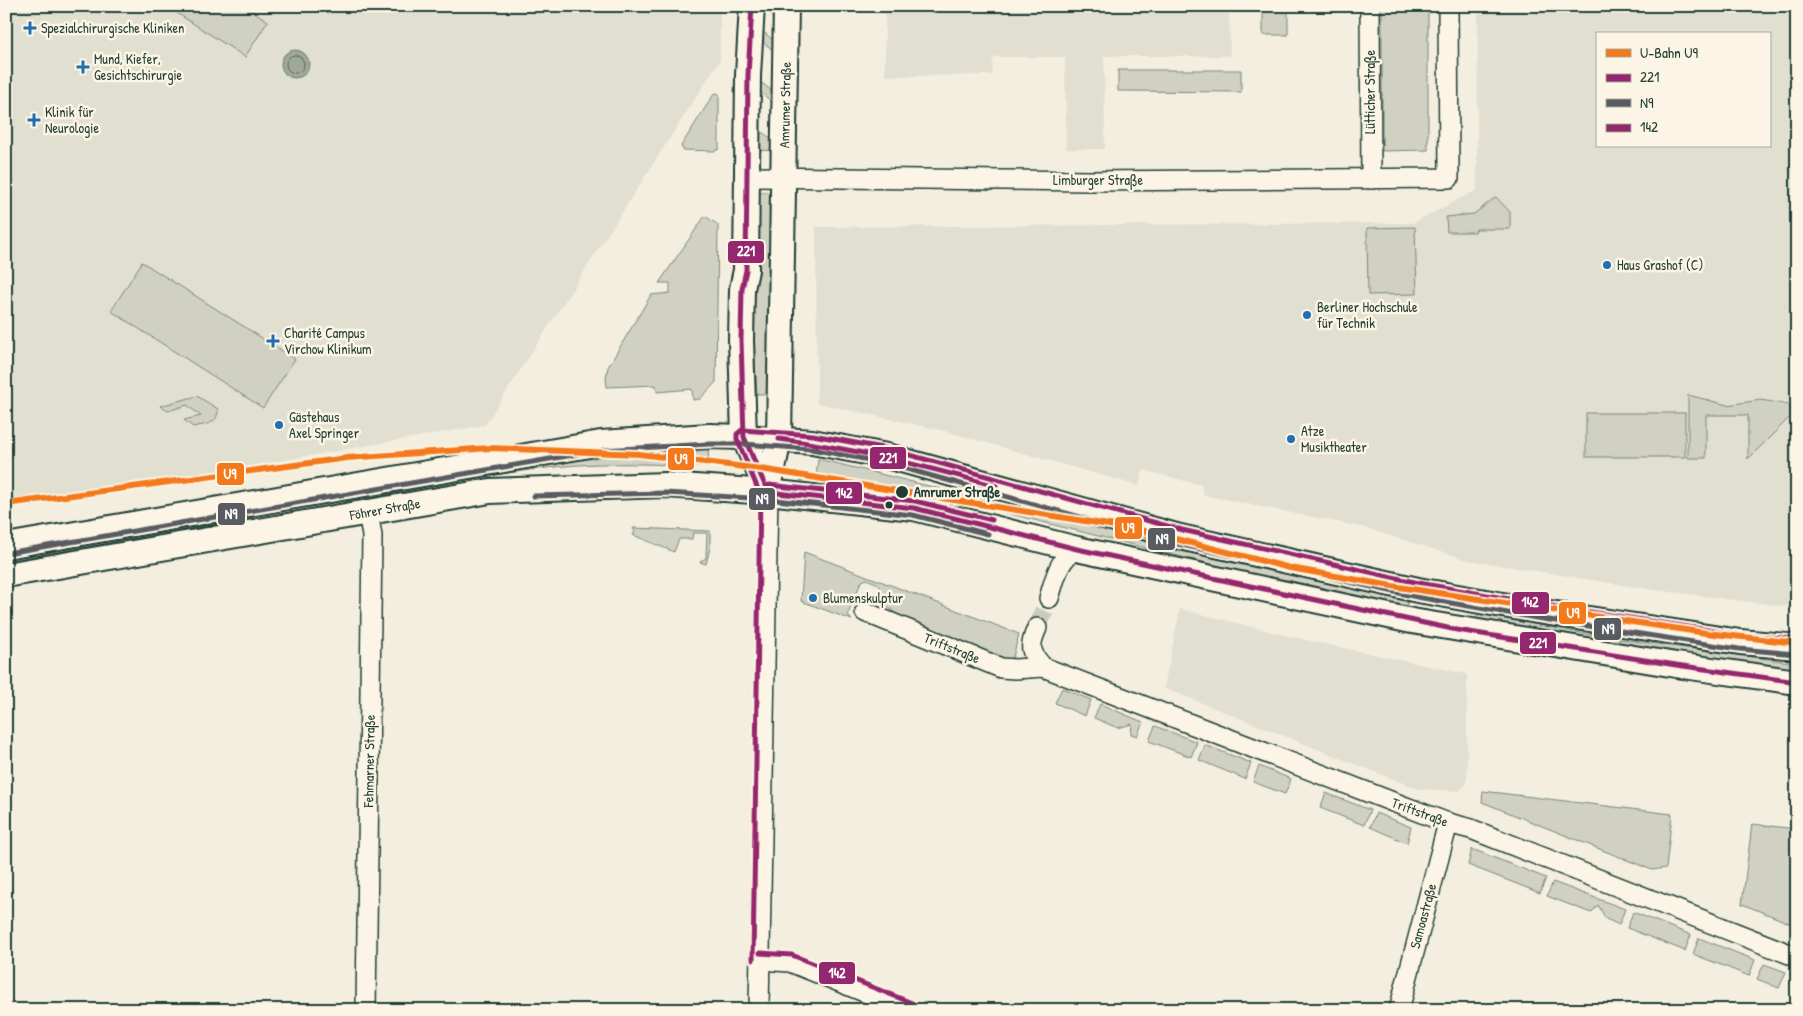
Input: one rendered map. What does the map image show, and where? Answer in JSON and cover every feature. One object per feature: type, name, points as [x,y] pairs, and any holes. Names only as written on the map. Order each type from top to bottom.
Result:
[{"type":"main road","points":[[752,6],[748,76],[746,270],[742,289],[741,340],[744,437],[768,492]]},
{"type":"main road","name":"Amrumer Straße","points":[[768,492],[780,439],[786,6]]},
{"type":"main road","points":[[6,546],[601,442],[680,437],[780,439],[812,442],[887,456],[1180,537],[1462,599],[1730,640],[1797,648]]},
{"type":"main road","name":"Föhrer Straße","points":[[6,575],[490,491],[666,485],[768,492],[914,508],[1077,549],[1457,630],[1797,682]]},
{"type":"main road","points":[[1457,630],[1462,599]]},
{"type":"street","name":"Lütticher Straße","points":[[1370,6],[1371,178]]},
{"type":"street","name":"Limburger Straße","points":[[747,177],[784,179],[1098,181],[1449,178],[1448,6]]},
{"type":"street","points":[[759,1010],[768,492]]},
{"type":"street","name":"Fehmarner Straße","points":[[366,1010],[372,536],[368,512]]},
{"type":"street","points":[[1049,598],[1065,556],[1077,549]]},
{"type":"street","name":"Triftstraße","points":[[865,612],[1001,668],[1043,667],[1448,823],[1479,833],[1797,958]]},
{"type":"street","points":[[1037,628],[1031,644],[1032,656],[1043,667]]},
{"type":"street","name":"Samoastraße","points":[[1399,1010],[1448,823]]},
{"type":"street","points":[[760,960],[790,962],[909,1010]]},
{"type":"shaded area","name":"Charité Campus Virchow Klinikum","points":[[6,6],[720,6],[720,60],[485,425],[6,509]]},
{"type":"shaded area","points":[[166,6],[245,6],[268,21],[245,57]]},
{"type":"shaded area","points":[[764,6],[781,6],[779,151],[757,150],[757,128],[771,139],[772,102],[758,90],[758,80],[772,91],[773,50],[759,39],[759,28],[773,40],[773,14]]},
{"type":"shaded area","points":[[885,6],[1229,6],[1230,56],[1104,56],[1105,149],[1066,149],[1065,57],[993,57],[992,75],[885,76]]},
{"type":"shaded area","points":[[1263,6],[1288,6],[1288,35],[1263,35]]},
{"type":"shaded area","points":[[1382,6],[1428,6],[1428,150],[1382,151]]},
{"type":"shaded area","name":"Berliner Hochschule für Technik","points":[[1478,6],[1797,6],[1797,608],[1647,589],[1468,560],[1362,527],[1204,495],[1201,485],[1143,470],[1139,486],[945,431],[817,403],[816,227],[1413,223],[1477,190]]},
{"type":"shaded area","points":[[1118,70],[1241,70],[1241,92],[1118,91]]},
{"type":"shaded area","points":[[714,94],[719,94],[719,149],[715,151],[683,150],[681,146]]},
{"type":"shaded area","points":[[758,192],[776,192],[774,394],[757,394],[754,344],[754,293]]},
{"type":"shaded area","points":[[1496,197],[1510,212],[1510,229],[1476,229],[1475,232],[1447,232],[1446,217],[1474,214]]},
{"type":"shaded area","points":[[705,216],[718,225],[716,382],[700,399],[693,400],[692,389],[657,392],[656,385],[607,387],[608,367],[651,295],[670,293],[670,283],[659,283]]},
{"type":"shaded area","points":[[1415,227],[1417,294],[1368,295],[1367,228]]},
{"type":"shaded area","points":[[142,262],[295,359],[263,408],[111,311]]},
{"type":"shaded area","points":[[1688,395],[1727,405],[1761,400],[1790,405],[1791,416],[1748,459],[1748,415],[1706,415],[1706,458],[1688,458]]},
{"type":"shaded area","points":[[197,396],[218,409],[214,421],[193,427],[184,420],[201,416],[187,405],[168,411],[160,406]]},
{"type":"shaded area","points":[[1586,413],[1685,413],[1685,457],[1586,457]]},
{"type":"shaded area","points":[[708,448],[709,466],[575,465],[503,474],[346,502],[345,499],[594,456]]},
{"type":"shaded area","points":[[818,459],[1186,550],[1408,601],[1406,608],[1316,589],[954,500],[816,478]]},
{"type":"shaded area","points":[[239,516],[240,520],[6,561],[6,557]]},
{"type":"shaded area","points":[[633,528],[710,531],[710,548],[706,564],[700,562],[706,558],[707,533],[693,533],[692,539],[679,539],[674,552],[633,535],[635,532]]},
{"type":"shaded area","points":[[804,552],[1019,634],[1013,657],[1007,660],[908,624],[882,602],[879,585],[866,579],[861,582],[848,614],[852,620],[801,601]]},
{"type":"shaded area","points":[[1180,609],[1301,639],[1467,674],[1467,779],[1465,785],[1459,791],[1418,789],[1164,688]]},
{"type":"shaded area","points":[[1478,614],[1597,636],[1797,663],[1797,670],[1596,644],[1477,620]]},
{"type":"shaded area","points":[[1062,688],[1091,700],[1085,716],[1055,703]]},
{"type":"shaded area","points":[[1100,704],[1143,722],[1137,736],[1131,734],[1132,724],[1118,728],[1094,718]]},
{"type":"shaded area","points":[[1155,726],[1197,742],[1191,757],[1149,741]]},
{"type":"shaded area","points":[[1205,745],[1251,763],[1245,779],[1199,760]]},
{"type":"shaded area","points":[[1259,766],[1291,779],[1285,794],[1253,782]]},
{"type":"shaded area","points":[[1483,791],[1672,814],[1666,868],[1652,870],[1482,802]]},
{"type":"shaded area","points":[[1326,793],[1370,810],[1364,825],[1320,808]]},
{"type":"shaded area","points":[[1376,813],[1411,827],[1407,843],[1370,827]]},
{"type":"shaded area","points":[[1752,824],[1797,829],[1797,926],[1742,904]]},
{"type":"shaded area","points":[[1472,849],[1546,878],[1540,893],[1468,865]]},
{"type":"shaded area","points":[[1553,882],[1625,909],[1619,925],[1606,919],[1598,905],[1591,913],[1547,896]]},
{"type":"shaded area","points":[[1633,912],[1691,935],[1685,951],[1627,928]]},
{"type":"shaded area","points":[[1699,938],[1755,960],[1749,976],[1693,954]]},
{"type":"shaded area","points":[[1764,964],[1786,972],[1779,988],[1757,979]]},
{"type":"water","points":[[295,50],[305,54],[309,64],[305,74],[295,78],[285,74],[281,64],[285,54]]},
{"type":"tunnel","points":[[1037,628],[1049,598]]},
{"type":"metro line","name":"U9","points":[[6,504],[347,458],[490,448],[639,454],[761,469],[1140,530],[1290,568],[1392,586],[1706,633],[1797,643]]},
{"type":"transit line","name":"221","points":[[752,6],[748,75],[746,270],[742,289],[741,340],[744,437],[768,492]]},
{"type":"transit line","name":"142","points":[[753,960],[760,494],[737,439],[737,434],[742,430],[813,435],[888,449],[1182,530],[1419,583],[1538,604],[1741,635],[1797,639]]},
{"type":"transit line","name":"221","points":[[779,439],[834,447],[888,458],[996,486]]},
{"type":"transit line","name":"N9","points":[[7,553],[602,450],[744,444],[811,449],[885,463],[1178,544],[1417,597],[1536,618],[1739,649],[1796,654]]},
{"type":"transit line","name":"142","points":[[769,485],[915,501],[992,520]]},
{"type":"transit line","name":"221","points":[[768,492],[914,508],[1077,549],[1457,630],[1797,682]]},
{"type":"transit line","name":"N9","points":[[533,496],[666,493],[767,499],[913,515],[988,534]]},
{"type":"transit line","name":"142","points":[[760,953],[792,955],[912,1003]]},
{"type":"place","name":"Spezialchirurgische Kliniken","points":[[30,28]]},
{"type":"place","name":"Mund, Kiefer, Gesichtschirurgie","points":[[83,67]]},
{"type":"place","name":"Klinik für Neurologie","points":[[34,120]]},
{"type":"place","name":"Haus Grashof (C)","points":[[1607,265]]},
{"type":"place","name":"Berliner Hochschule für Technik","points":[[1307,315]]},
{"type":"place","name":"Charité Campus Virchow Klinikum","points":[[273,341]]},
{"type":"place","name":"Gästehaus Axel Springer","points":[[279,425]]},
{"type":"place","name":"Atze Musiktheater","points":[[1291,439]]},
{"type":"place","name":"Amrumer Straße","points":[[902,492]]},
{"type":"place","name":"Blumenskulptur","points":[[813,598]]}]
